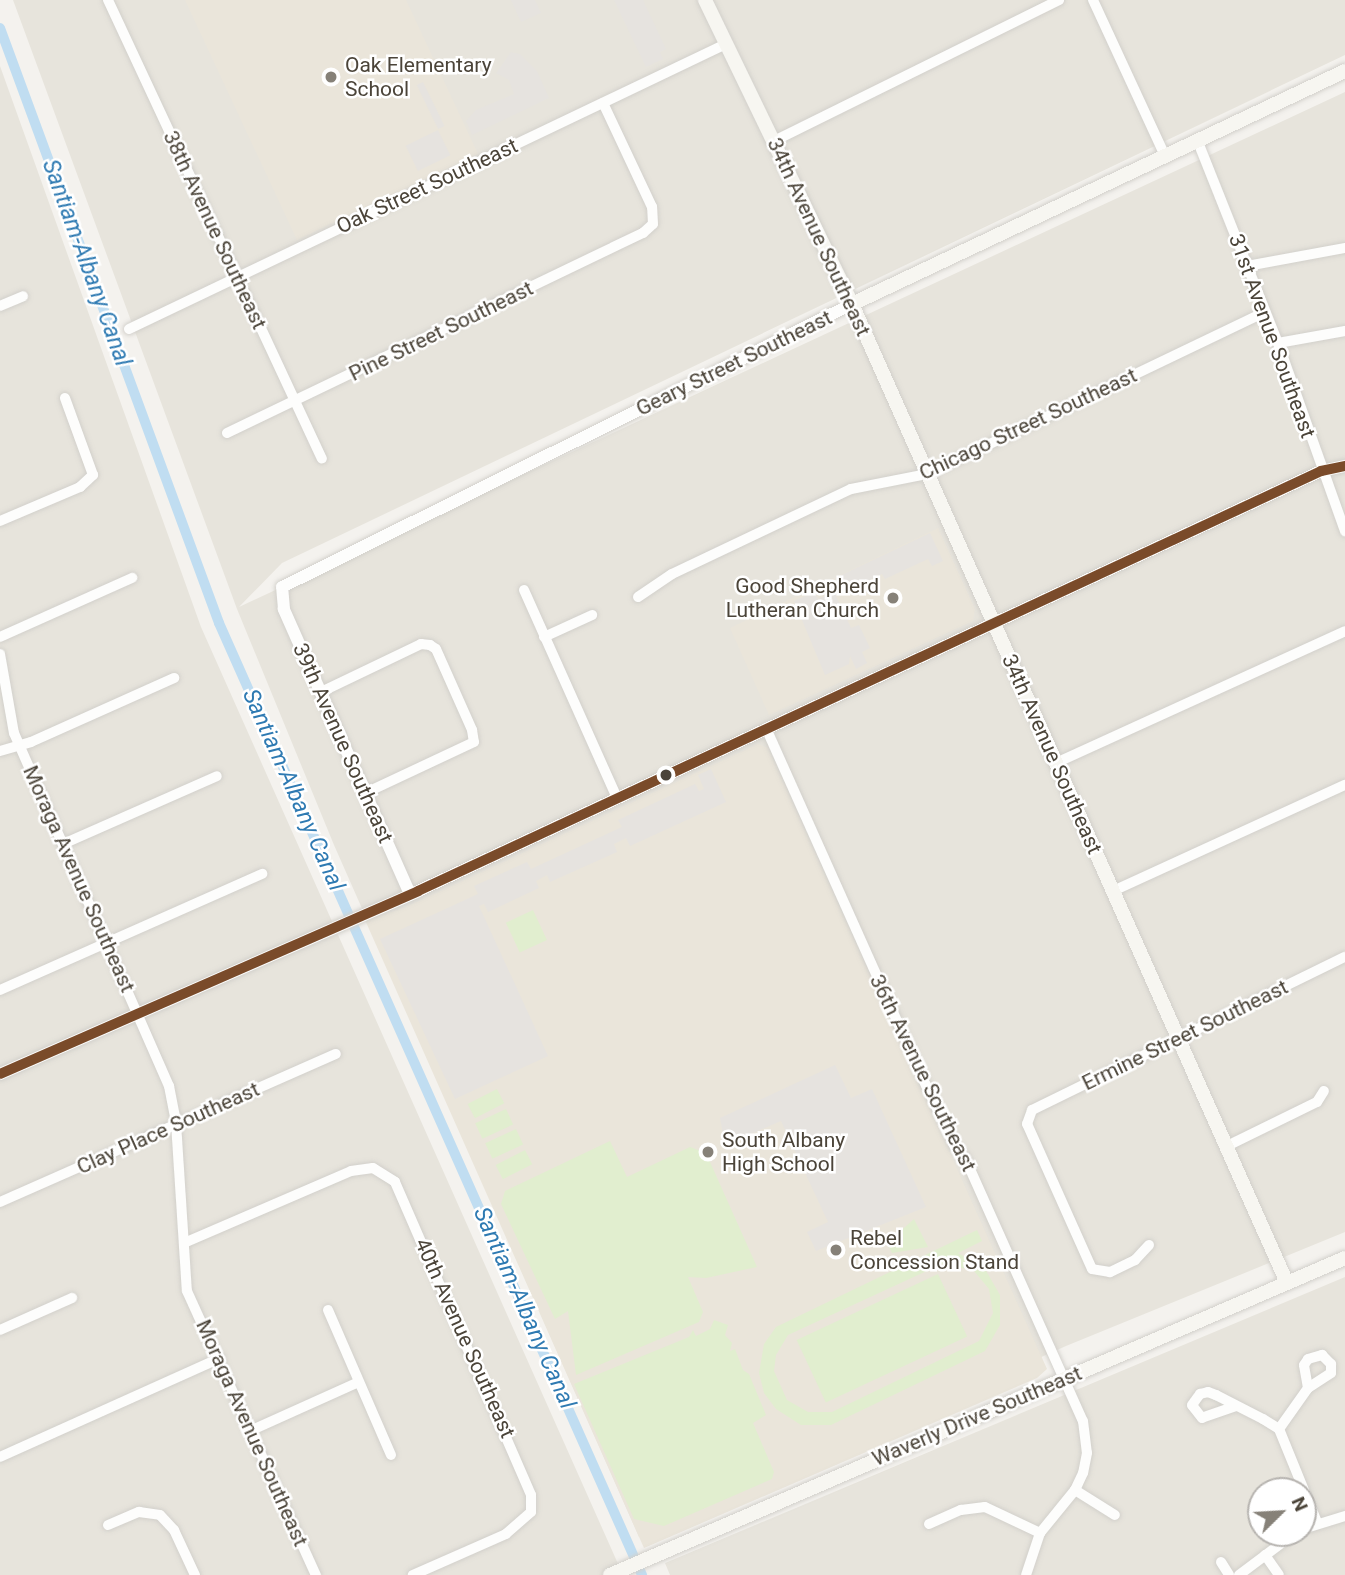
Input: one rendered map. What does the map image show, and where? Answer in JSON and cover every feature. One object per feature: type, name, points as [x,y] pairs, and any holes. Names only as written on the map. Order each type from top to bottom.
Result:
[{"type":"main road","name":"34th Avenue Southeast","points":[[705,0],[852,304],[1058,762],[1287,1283]]},
{"type":"main road","name":"Geary Street Southeast","points":[[852,304],[1345,71]]},
{"type":"main road","name":"Waverly Drive Southeast","points":[[610,1575],[1345,1258]]},
{"type":"street","name":"38th Avenue Southeast","points":[[108,0],[322,459]]},
{"type":"street","points":[[774,141],[1059,0]]},
{"type":"street","points":[[1093,0],[1165,156]]},
{"type":"street","name":"Oak Street Southeast","points":[[129,330],[726,44]]},
{"type":"street","name":"Pine Street Southeast","points":[[227,433],[643,233],[653,224],[652,207],[603,103]]},
{"type":"street","name":"31st Avenue Southeast","points":[[1198,142],[1278,343],[1321,471],[1345,531]]},
{"type":"street","points":[[1247,266],[1345,248]]},
{"type":"street","points":[[0,306],[23,296]]},
{"type":"street","name":"Geary Street Southeast","points":[[279,591],[852,304]]},
{"type":"street","name":"Chicago Street Southeast","points":[[638,597],[672,574],[851,489],[927,474],[1265,312]]},
{"type":"street","points":[[1278,343],[1345,331]]},
{"type":"street","points":[[0,521],[80,487],[93,475],[65,398]]},
{"type":"street","points":[[0,1074],[350,918],[410,894],[1321,471],[1345,466]]},
{"type":"street","points":[[0,637],[132,578]]},
{"type":"street","points":[[524,590],[617,799]]},
{"type":"street","name":"39th Avenue Southeast","points":[[279,591],[410,894]]},
{"type":"street","points":[[544,637],[592,615]]},
{"type":"street","points":[[1058,762],[1345,631]]},
{"type":"street","points":[[321,692],[421,645],[430,645],[436,649],[474,742],[365,793]]},
{"type":"street","name":"Moraga Avenue Southeast","points":[[0,654],[20,746],[169,1086],[176,1123],[187,1291],[220,1358],[316,1575]]},
{"type":"street","points":[[0,751],[20,746],[174,678]]},
{"type":"street","name":"36th Avenue Southeast","points":[[766,728],[926,1085],[954,1145],[966,1160],[1086,1431],[1085,1464],[1075,1490]]},
{"type":"street","points":[[63,844],[217,776]]},
{"type":"street","points":[[1113,891],[1345,785]]},
{"type":"street","points":[[0,990],[262,874]]},
{"type":"street","name":"Ermine Street Southeast","points":[[1149,1245],[1135,1261],[1110,1272],[1092,1269],[1027,1125],[1028,1116],[1040,1105],[1345,957]]},
{"type":"street","name":"Clay Place Southeast","points":[[0,1202],[336,1054]]},
{"type":"street","points":[[1227,1146],[1317,1102],[1324,1091]]},
{"type":"street","name":"40th Avenue Southeast","points":[[184,1243],[351,1171],[383,1170],[403,1196],[527,1480],[531,1512],[506,1534],[413,1575]]},
{"type":"street","points":[[0,1330],[72,1298]]},
{"type":"street","points":[[328,1310],[391,1455]]},
{"type":"street","points":[[0,1457],[220,1358]]},
{"type":"street","points":[[251,1430],[359,1382]]},
{"type":"street","points":[[1279,1429],[1308,1388]]},
{"type":"street","points":[[1236,1406],[1279,1429],[1299,1477]]},
{"type":"street","points":[[1026,1575],[1040,1533],[1075,1490],[1115,1515]]},
{"type":"street","points":[[929,1524],[961,1510],[985,1507],[1040,1533]]},
{"type":"street","points":[[108,1525],[139,1512],[160,1516],[174,1530],[195,1575]]},
{"type":"street","points":[[1317,1522],[1345,1517]]},
{"type":"street","points":[[1240,1575],[1276,1547]]},
{"type":"street","points":[[1265,1555],[1279,1575]]},
{"type":"street","points":[[1221,1562],[1229,1575]]},
{"type":"shaded area","points":[[13,0],[1345,0],[1345,55],[282,563],[239,607],[1345,92],[1345,1232],[1066,1346],[639,1537],[334,845],[237,609]]},
{"type":"shaded area","name":"Oak Elementary School","points":[[185,0],[406,0],[478,154],[297,240]]},
{"type":"shaded area","points":[[511,0],[535,0],[541,13],[521,22]]},
{"type":"shaded area","points":[[614,0],[643,0],[666,49],[660,52],[663,59],[646,67]]},
{"type":"shaded area","points":[[511,52],[520,54],[537,71],[549,98],[472,135],[466,121],[476,110],[514,94],[509,80],[496,73]]},
{"type":"shaded area","points":[[0,66],[201,627],[623,1575],[0,1575]]},
{"type":"shaded area","points":[[423,82],[444,126],[438,129],[417,85]]},
{"type":"shaded area","points":[[438,130],[450,155],[418,171],[406,146]]},
{"type":"shaded area","points":[[938,528],[975,609],[973,621],[769,715],[730,628]]},
{"type":"shaded area","points":[[930,533],[943,561],[932,566],[928,559],[885,579],[882,574],[836,596],[851,628],[859,625],[870,648],[862,652],[867,663],[856,669],[850,656],[849,664],[825,675],[794,601],[815,592],[818,599],[830,594],[838,586],[835,578]]},
{"type":"shaded area","name":"South Albany High School","points":[[758,744],[768,748],[1047,1369],[1037,1378],[644,1548],[365,920],[404,908]]},
{"type":"shaded area","points":[[711,769],[726,802],[630,846],[626,838],[614,844],[617,852],[550,882],[547,875],[536,881],[539,888],[488,912],[484,904],[479,906],[548,1056],[455,1099],[380,939],[478,894],[474,886],[527,862],[531,869],[622,827],[618,820],[695,784],[699,791],[704,789],[698,775]]},
{"type":"shaded area","points":[[835,1065],[851,1098],[872,1089],[926,1207],[816,1251],[807,1232],[828,1222],[781,1121],[725,1145],[720,1118]]},
{"type":"shaded area","points":[[1345,1277],[1345,1575],[670,1575],[665,1563]]},
{"type":"green space","points":[[533,910],[547,940],[520,953],[506,923]]},
{"type":"green space","points":[[497,1089],[504,1103],[475,1118],[468,1104]]},
{"type":"green space","points":[[506,1109],[513,1124],[482,1139],[475,1123]]},
{"type":"green space","points":[[516,1129],[523,1144],[492,1159],[485,1143]]},
{"type":"green space","points":[[610,1141],[627,1177],[690,1147],[706,1153],[757,1267],[706,1278],[688,1277],[703,1312],[699,1322],[576,1375],[568,1311],[555,1319],[501,1204],[505,1191]]},
{"type":"green space","points":[[525,1150],[532,1164],[503,1179],[496,1165]]},
{"type":"green space","points":[[914,1219],[928,1247],[892,1253],[887,1243]]},
{"type":"green space","points":[[977,1230],[982,1241],[958,1253],[985,1269],[1000,1295],[1000,1325],[985,1351],[831,1425],[801,1425],[776,1409],[764,1393],[759,1373],[764,1344],[776,1327]],"holes":[[[944,1263],[974,1271],[989,1289],[993,1313],[979,1341],[832,1412],[808,1412],[787,1400],[774,1371],[776,1355],[788,1335]]]},
{"type":"green space","points":[[938,1274],[967,1337],[826,1402],[797,1340]]},
{"type":"green space","points":[[714,1320],[728,1325],[725,1335],[732,1343],[730,1351],[735,1349],[766,1415],[753,1423],[774,1472],[772,1479],[664,1526],[634,1519],[574,1384],[689,1337],[693,1330],[696,1336],[710,1329]]},
{"type":"waterway","name":"Santiam-Albany Canal","points":[[0,28],[219,623],[642,1575]]},
{"type":"transit line","points":[[0,1074],[418,891],[1321,471],[1345,466]]},
{"type":"place","name":"Oak Elementary School","points":[[331,77]]},
{"type":"place","name":"Good Shepherd Lutheran Church","points":[[893,598]]},
{"type":"place","name":"South Albany High School","points":[[708,1152]]},
{"type":"place","name":"Rebel Concession Stand","points":[[836,1250]]}]
